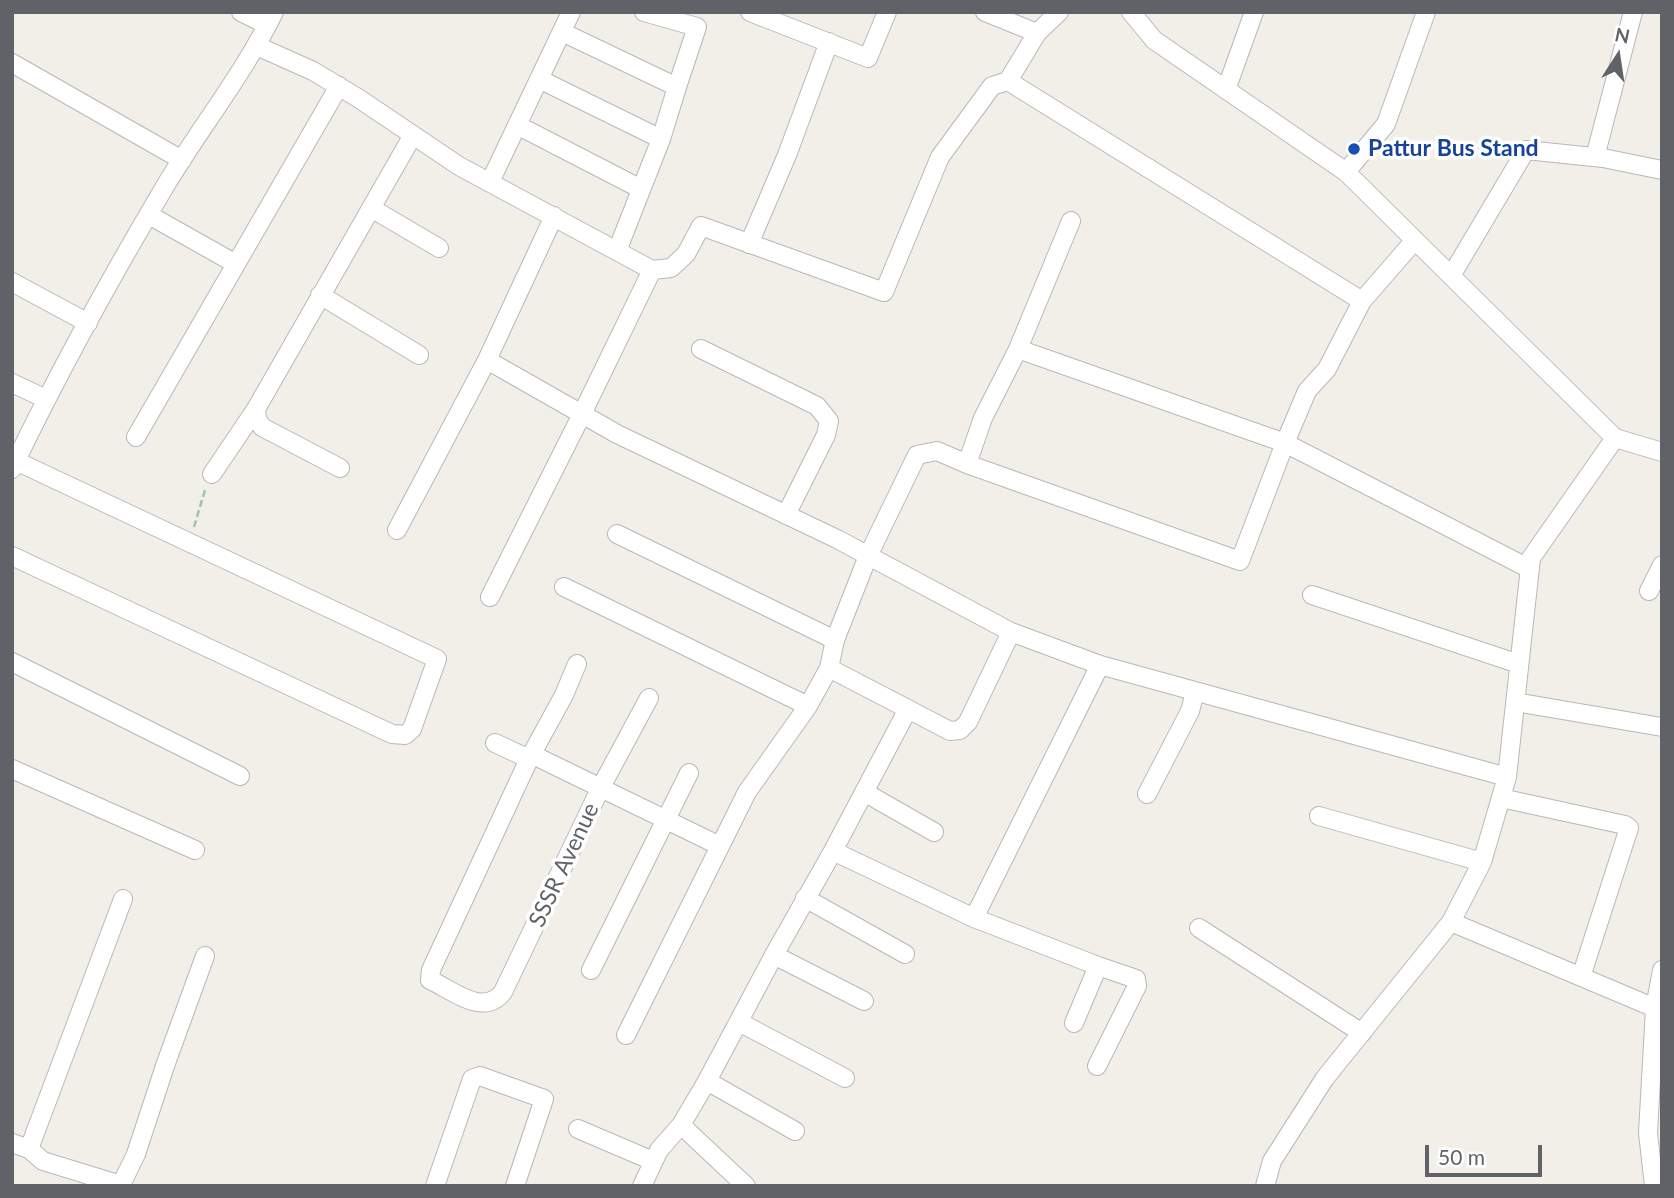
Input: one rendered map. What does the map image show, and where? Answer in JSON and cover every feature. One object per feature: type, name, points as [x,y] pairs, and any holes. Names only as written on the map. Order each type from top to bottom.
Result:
[{"type":"street","points":[[12,556],[392,734],[405,735],[412,729],[437,659],[190,543],[14,465],[46,399],[149,215],[257,46],[270,19],[241,12]]},
{"type":"street","points":[[490,182],[571,12]]},
{"type":"street","points":[[617,251],[661,139],[699,20],[644,12]]},
{"type":"street","points":[[750,12],[868,58],[887,12]]},
{"type":"street","points":[[985,12],[1037,33]]},
{"type":"street","points":[[257,46],[313,71],[459,166],[652,270],[671,268],[686,254],[701,226],[884,292],[940,158],[992,86],[1008,81],[1037,33],[1059,12]]},
{"type":"street","points":[[1131,12],[1154,40],[1346,172],[1615,438],[1662,453]]},
{"type":"street","points":[[1226,90],[1254,12]]},
{"type":"street","points":[[1346,172],[1386,124],[1426,12]]},
{"type":"street","points":[[1595,157],[1633,12]]},
{"type":"street","points":[[562,32],[677,87]]},
{"type":"street","points":[[750,244],[829,42]]},
{"type":"street","points":[[12,63],[182,160]]},
{"type":"street","points":[[539,79],[661,139]]},
{"type":"street","points":[[1008,81],[1363,301]]},
{"type":"street","points":[[136,437],[339,86]]},
{"type":"street","points":[[517,125],[641,190]]},
{"type":"street","points":[[212,474],[256,409],[413,135]]},
{"type":"street","points":[[1451,276],[1526,150],[1595,157],[1662,170]]},
{"type":"street","points":[[371,208],[439,248]]},
{"type":"street","points":[[149,215],[236,264]]},
{"type":"street","points":[[397,530],[487,360],[554,216]]},
{"type":"street","points":[[967,464],[983,418],[1018,349],[1071,222]]},
{"type":"street","points":[[626,1035],[747,792],[808,706],[829,668],[835,640],[868,556],[916,455],[937,451],[1240,561],[1307,391],[1327,369],[1363,301],[1415,240]]},
{"type":"street","points":[[490,597],[652,270]]},
{"type":"street","points":[[12,282],[89,323]]},
{"type":"street","points":[[320,295],[419,355]]},
{"type":"street","points":[[701,349],[817,406],[829,421],[826,435],[786,515]]},
{"type":"street","points":[[1018,349],[1285,443],[1530,569]]},
{"type":"street","points":[[487,360],[617,434],[868,556],[1011,632],[1100,665],[1507,777]]},
{"type":"street","points":[[12,383],[46,399]]},
{"type":"street","points":[[256,409],[257,419],[262,426],[340,468]]},
{"type":"street","points":[[1265,1186],[1272,1161],[1318,1088],[1451,922],[1482,862],[1507,777],[1531,558],[1615,438]]},
{"type":"street","points":[[617,534],[835,640]]},
{"type":"street","points":[[1649,591],[1662,565]]},
{"type":"street","points":[[564,587],[808,706]]},
{"type":"street","points":[[1312,595],[1520,664]]},
{"type":"street","points":[[829,668],[950,731],[960,730],[968,722],[1011,632]]},
{"type":"street","points":[[12,662],[240,776]]},
{"type":"street","points":[[529,760],[564,695],[577,664]]},
{"type":"street","points":[[974,918],[1100,665]]},
{"type":"street","points":[[1147,794],[1190,711],[1195,692]]},
{"type":"street","name":"SSSR Avenue","points":[[529,760],[432,964],[430,980],[473,1002],[492,1002],[503,992],[601,787],[649,698]]},
{"type":"street","points":[[1515,702],[1662,727]]},
{"type":"street","points":[[642,1186],[653,1161],[681,1125],[707,1081],[908,709]]},
{"type":"street","points":[[495,743],[529,760]]},
{"type":"street","points":[[529,760],[533,755],[720,846]]},
{"type":"street","points":[[12,769],[195,850]]},
{"type":"street","points":[[591,970],[690,773]]},
{"type":"street","points":[[864,792],[934,832]]},
{"type":"street","points":[[1501,798],[1629,828],[1581,977]]},
{"type":"street","points":[[1319,816],[1482,862]]},
{"type":"street","points":[[833,851],[974,918],[1136,979],[1137,986],[1097,1066]]},
{"type":"street","points":[[805,898],[905,954]]},
{"type":"street","points":[[123,899],[20,1146],[43,1161],[121,1185],[136,1154],[205,956]]},
{"type":"street","points":[[1451,922],[1655,1008]]},
{"type":"street","points":[[1199,928],[1362,1033]]},
{"type":"street","points":[[774,955],[864,1000]]},
{"type":"street","points":[[1074,1023],[1098,966]]},
{"type":"street","points":[[1654,1186],[1657,1049],[1655,1008],[1662,970]]},
{"type":"street","points":[[739,1022],[845,1078]]},
{"type":"street","points":[[435,1186],[472,1079],[480,1076],[544,1099],[515,1186]]},
{"type":"street","points":[[707,1081],[795,1131]]},
{"type":"street","points":[[681,1125],[746,1186]]},
{"type":"street","points":[[578,1129],[653,1161]]},
{"type":"path","points":[[190,543],[203,494],[212,474]]},
{"type":"place","name":"Pattur Bus Stand","points":[[1354,149]]}]
